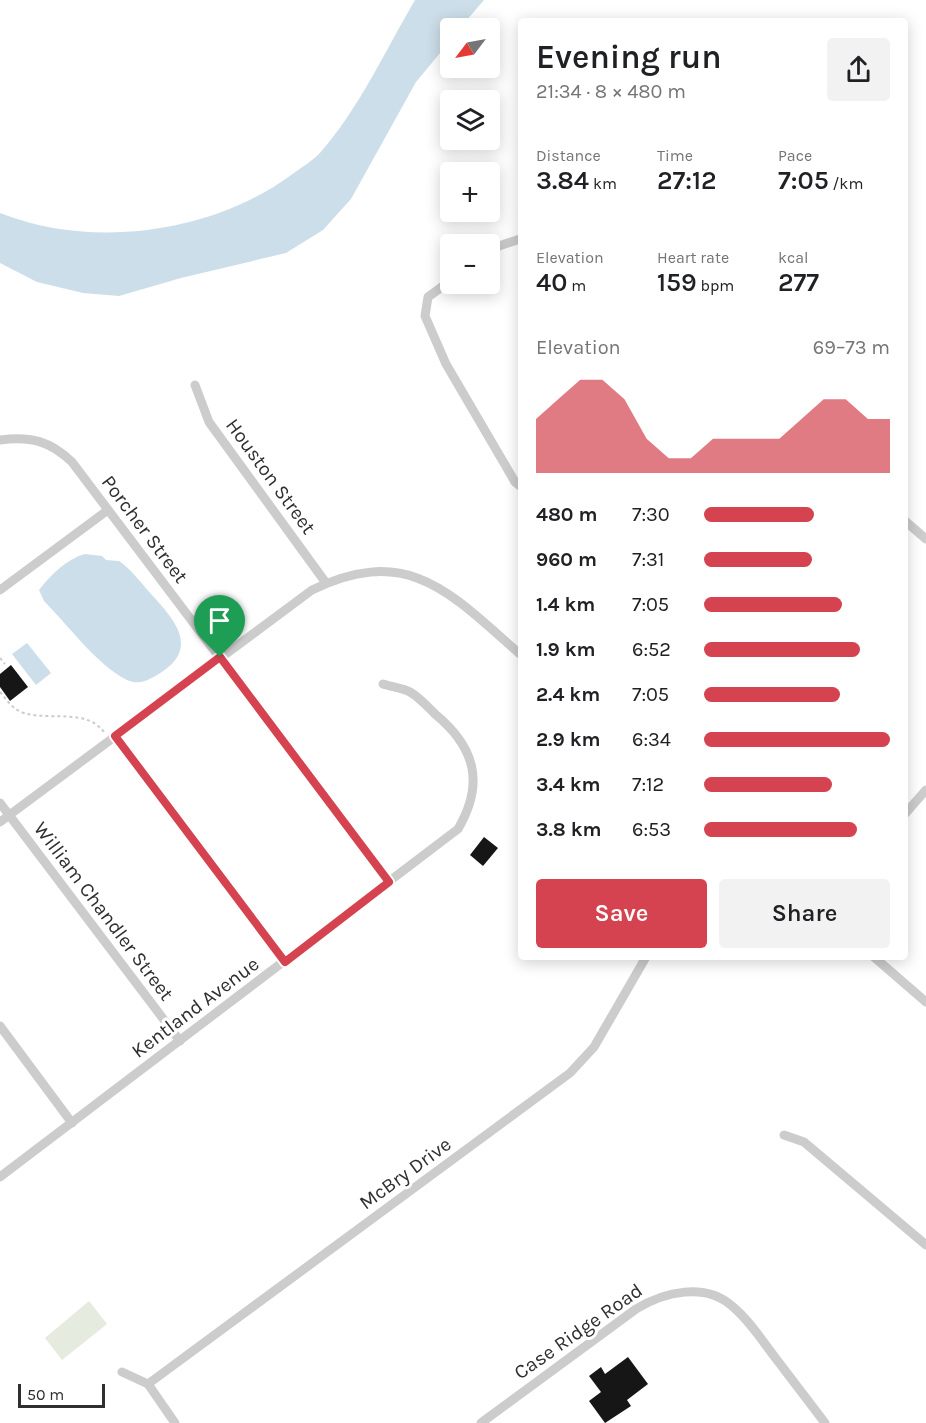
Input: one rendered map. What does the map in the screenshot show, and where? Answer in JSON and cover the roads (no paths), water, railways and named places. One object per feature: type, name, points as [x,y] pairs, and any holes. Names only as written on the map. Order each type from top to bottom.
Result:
[{"type":"street","points":[[500,246],[518,240]]},
{"type":"street","points":[[440,288],[428,297],[425,316],[446,364],[518,484]]},
{"type":"street","name":"Houston Street","points":[[195,385],[209,422],[326,583]]},
{"type":"street","name":"Porcher Street","points":[[0,440],[27,439],[57,448],[72,462],[389,882]]},
{"type":"street","points":[[0,590],[108,510]]},
{"type":"street","points":[[908,523],[926,539]]},
{"type":"street","points":[[0,822],[220,657],[312,590],[326,583],[365,571],[406,574],[427,580],[451,594],[518,652]]},
{"type":"street","name":"Kentland Avenue","points":[[0,1177],[458,829],[469,810],[473,793],[469,757],[451,727],[411,692],[383,684]]},
{"type":"street","points":[[115,736],[285,962]]},
{"type":"street","points":[[908,810],[926,789]]},
{"type":"street","name":"William Chandler Street","points":[[0,803],[180,1041]]},
{"type":"street","name":"McBry Drive","points":[[148,1384],[570,1073],[594,1047],[644,960]]},
{"type":"street","points":[[877,960],[926,1002]]},
{"type":"street","points":[[0,1026],[72,1123]]},
{"type":"street","points":[[784,1135],[804,1142],[926,1245]]},
{"type":"street","name":"Case Ridge Road","points":[[482,1423],[644,1304],[672,1293],[689,1291],[713,1296],[731,1304],[746,1319],[825,1423]]},
{"type":"street","points":[[122,1372],[148,1384],[175,1423]]},
{"type":"water","points":[[415,0],[484,0],[469,18],[440,18],[440,53],[416,82],[351,199],[323,230],[286,253],[181,278],[119,296],[83,293],[37,282],[0,263],[0,213],[36,224],[74,231],[113,232],[152,229],[190,222],[227,210],[262,193],[319,154],[347,118]]},
{"type":"water","points":[[85,554],[102,556],[106,560],[119,561],[123,564],[160,604],[175,625],[180,635],[181,646],[178,656],[153,677],[143,682],[135,682],[116,673],[94,655],[44,601],[39,590],[44,584],[65,564]]},
{"type":"water","points":[[27,643],[51,673],[36,685],[12,654]]}]
